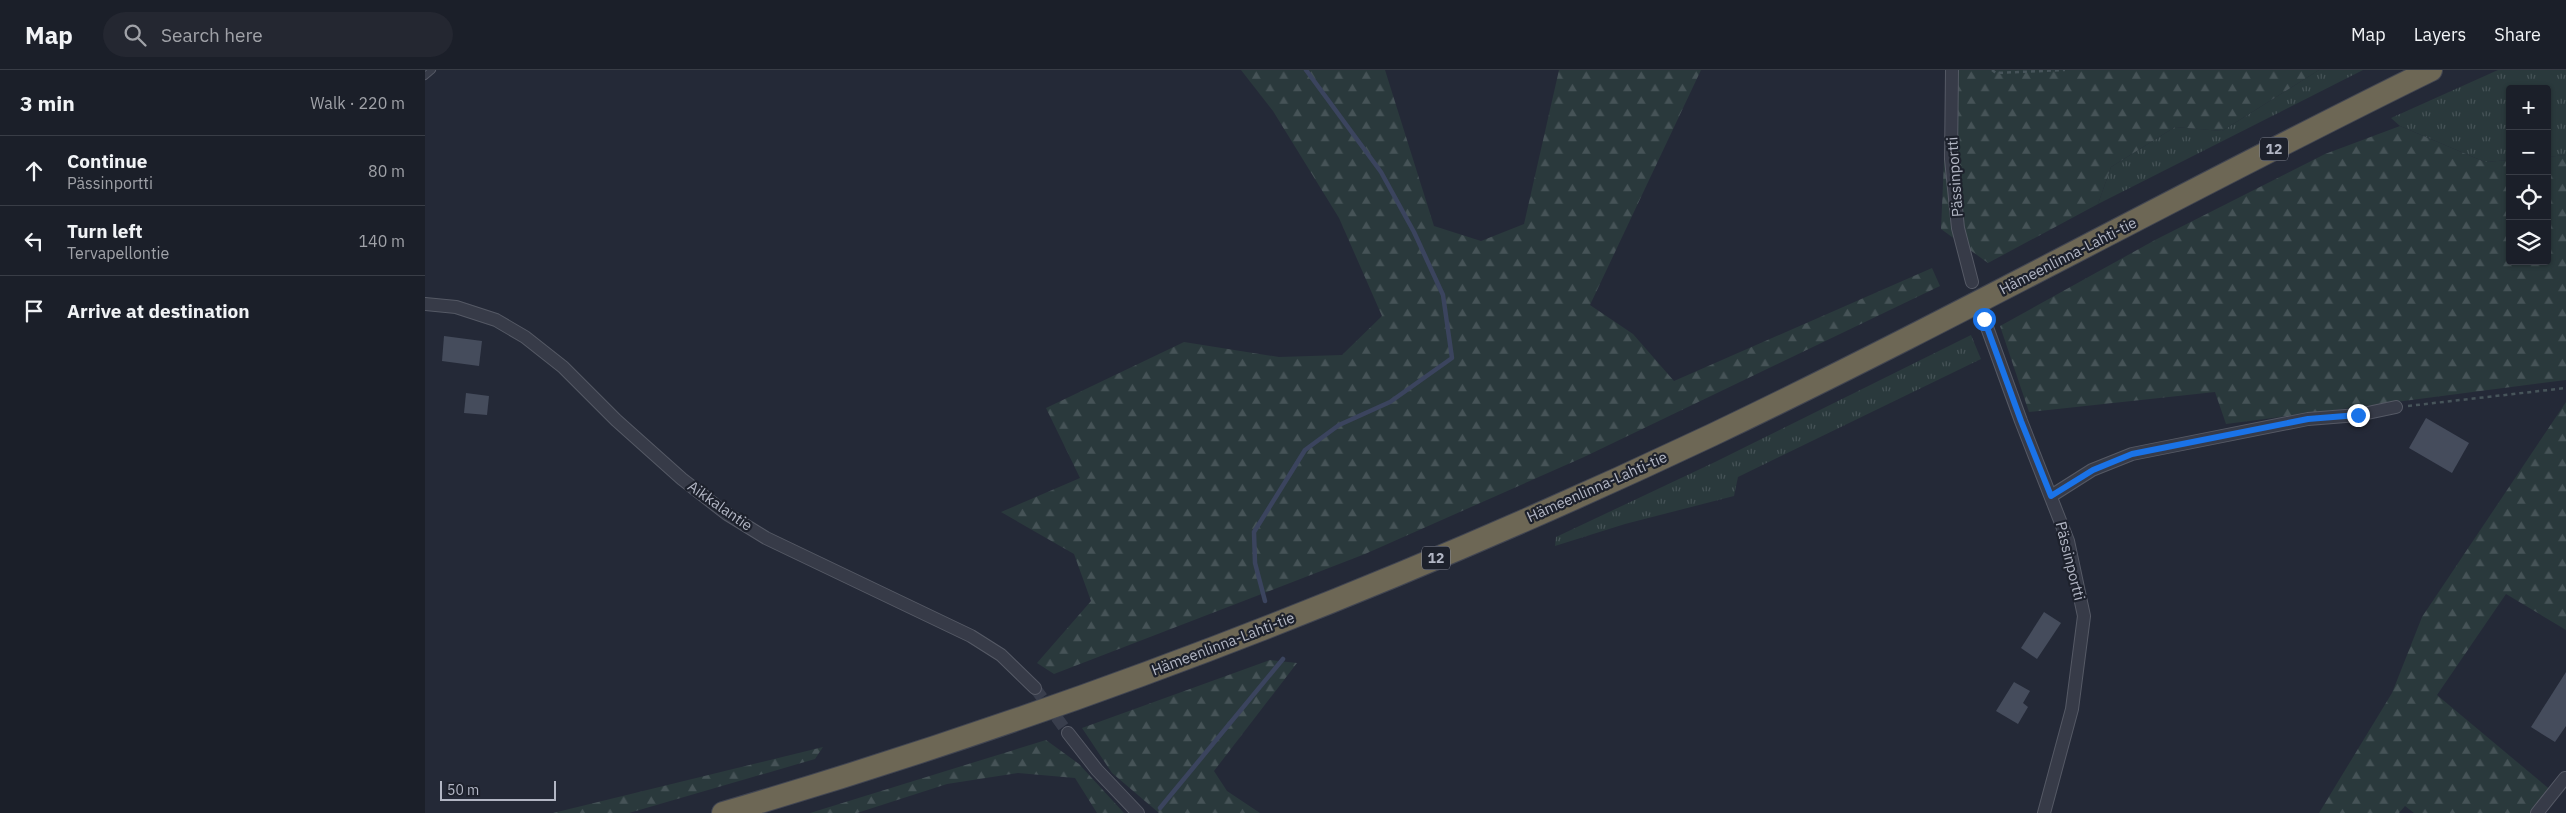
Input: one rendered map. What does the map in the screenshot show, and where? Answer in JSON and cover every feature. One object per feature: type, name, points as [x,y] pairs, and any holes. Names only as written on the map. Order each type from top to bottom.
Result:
[{"type":"highway","name":"Hämeenlinna-Lahti-tie","points":[[723,813],[822,784],[1002,726],[1144,675],[1443,555],[1708,437],[1851,367],[2431,70]]},
{"type":"street","name":"Pässinportti","points":[[1952,70],[1951,159],[1958,228],[1972,282]]},
{"type":"street","name":"Aikkalantie","points":[[425,304],[455,307],[496,320],[525,337],[563,368],[616,420],[682,479],[727,514],[766,538],[971,636],[1001,655],[1035,688]]},
{"type":"street","name":"Pässinportti","points":[[1984,319],[2021,421],[2068,540],[2084,616],[2072,708],[2044,813]]},
{"type":"street","points":[[2051,496],[2093,470],[2132,454],[2308,419],[2358,415],[2396,407]]},
{"type":"street","points":[[1068,733],[1097,770],[1138,813]]},
{"type":"street","points":[[2537,813],[2565,778]]},
{"type":"lane","points":[[425,76],[432,70]]},
{"type":"path","points":[[1992,70],[1996,73],[2065,70]]},
{"type":"path","points":[[2396,407],[2566,388]]},
{"type":"green space","points":[[1241,70],[1385,70],[1434,226],[1481,241],[1524,224],[1559,70],[1701,70],[1590,305],[1633,334],[1674,381],[1932,268],[1940,286],[1584,457],[1365,554],[1054,674],[1037,663],[1091,601],[1074,554],[1001,512],[1080,478],[1046,408],[1184,342],[1279,357],[1342,355],[1382,316],[1339,218],[1273,111]]},
{"type":"green space","points":[[1948,70],[2319,70],[2222,131],[2175,127],[2111,167],[2098,204],[1988,263],[1941,229]]},
{"type":"green space","points":[[2319,70],[2363,70],[2098,204],[2111,167],[2175,127],[2222,131]]},
{"type":"green space","points":[[2498,70],[2566,70],[2566,155],[2551,157],[2551,85],[2506,85],[2506,160],[2485,162],[2400,126],[2391,118]]},
{"type":"green space","points":[[2400,126],[2485,162],[2506,160],[2506,265],[2551,265],[2551,157],[2566,155],[2566,380],[2226,424],[2215,392],[2029,412],[2000,326],[2155,240],[2325,154]]},
{"type":"green space","points":[[1971,335],[1981,359],[1738,477],[1734,496],[1625,524],[1555,546],[1556,537],[1715,462]]},
{"type":"green space","points":[[2566,402],[2566,630],[2506,594],[2437,695],[2553,792],[2539,813],[2414,813],[2405,806],[2399,813],[2319,813],[2392,693],[2422,617]]},
{"type":"green space","points":[[1270,660],[1297,663],[1214,771],[1227,791],[1260,813],[1159,813],[1112,773],[1082,728]]},
{"type":"green space","points":[[1046,740],[1079,764],[1124,813],[1097,813],[1075,778],[1018,773],[947,784],[857,813],[810,813]]},
{"type":"green space","points":[[823,747],[815,759],[629,813],[553,813]]},
{"type":"building","points":[[444,336],[482,341],[479,366],[442,361]]},
{"type":"building","points":[[466,393],[489,396],[487,415],[464,413]]},
{"type":"building","points":[[2426,418],[2469,443],[2452,473],[2409,448]]},
{"type":"building","points":[[2044,612],[2061,623],[2037,659],[2021,648]]},
{"type":"building","points":[[2566,672],[2566,726],[2555,742],[2531,727]]},
{"type":"building","points":[[2014,682],[2030,691],[2023,703],[2028,707],[2018,724],[1996,711]]},
{"type":"waterway","points":[[1265,601],[1255,563],[1254,532],[1305,450],[1339,425],[1390,402],[1452,358],[1443,295],[1414,232],[1381,172],[1306,70]]},
{"type":"waterway","points":[[1160,808],[1283,659]]},
{"type":"tunnel","points":[[1035,688],[1068,733]]},
{"type":"route","points":[[1984,319],[2021,421],[2051,496],[2093,470],[2132,454],[2250,429],[2308,419],[2358,415]]}]
